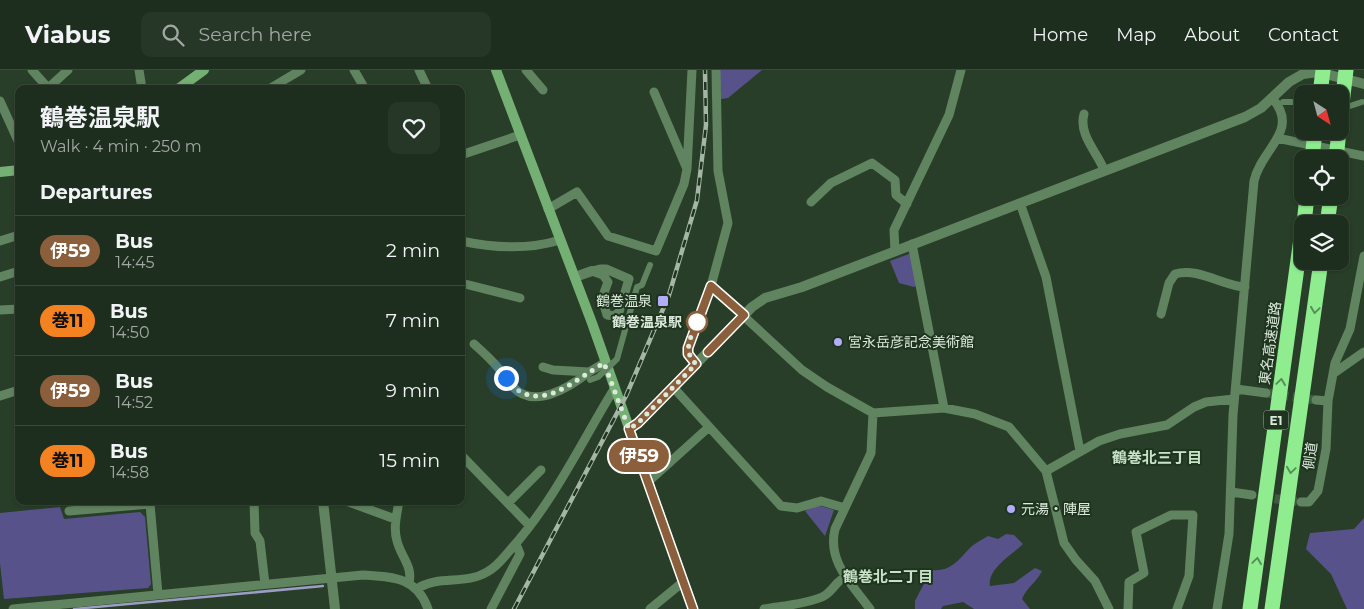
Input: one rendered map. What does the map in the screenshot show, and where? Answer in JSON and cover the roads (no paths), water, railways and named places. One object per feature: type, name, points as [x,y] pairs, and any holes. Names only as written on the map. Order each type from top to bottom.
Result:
[{"type":"highway","points":[[1321,85],[1322,70]]},
{"type":"highway","points":[[1344,85],[1346,70]]},
{"type":"highway","name":"東名高速道路","points":[[1250,609],[1297,270]]},
{"type":"highway","name":"E1","points":[[1272,609],[1320,270]]},
{"type":"main road","points":[[190,85],[204,70]]},
{"type":"main road","points":[[496,70],[575,277],[604,363],[694,609]]},
{"type":"main road","points":[[0,172],[15,170]]},
{"type":"street","points":[[32,70],[44,85]]},
{"type":"street","points":[[51,85],[68,70]]},
{"type":"street","points":[[139,70],[141,85]]},
{"type":"street","points":[[276,85],[301,70]]},
{"type":"street","points":[[354,70],[363,85]]},
{"type":"street","points":[[420,70],[426,85]]},
{"type":"street","points":[[526,70],[543,90]]},
{"type":"street","points":[[548,209],[577,192],[608,236],[654,252],[684,184],[687,169],[692,70]]},
{"type":"street","points":[[696,364],[688,354],[688,348],[711,286],[728,223],[718,171],[716,70]]},
{"type":"street","points":[[895,250],[894,230],[949,115],[956,97],[960,70]]},
{"type":"street","points":[[629,429],[638,423],[744,315],[765,298],[802,287],[1245,117],[1278,100],[1289,82],[1303,72],[1318,72],[1364,84]]},
{"type":"street","points":[[654,92],[687,169]]},
{"type":"street","points":[[1278,100],[1294,101]]},
{"type":"street","points":[[1216,609],[1229,534],[1235,394],[1254,181],[1261,161],[1277,138],[1284,122],[1283,112],[1278,100]]},
{"type":"street","points":[[0,101],[15,134]]},
{"type":"street","points":[[1349,106],[1362,102]]},
{"type":"street","points":[[1084,114],[1082,120],[1091,148],[1099,156],[1104,170]]},
{"type":"street","points":[[465,154],[520,135]]},
{"type":"street","points":[[1277,138],[1364,156]]},
{"type":"street","points":[[811,202],[831,183],[872,163],[895,180],[896,195],[907,204]]},
{"type":"street","points":[[1020,203],[1046,278],[1080,451]]},
{"type":"street","points":[[0,241],[15,236]]},
{"type":"street","points":[[465,242],[484,246],[523,247],[541,246],[560,240]]},
{"type":"street","points":[[912,244],[944,408]]},
{"type":"street","points":[[1316,400],[1328,402],[1335,363],[1350,329],[1364,256]]},
{"type":"street","points":[[543,367],[598,377],[617,359],[617,349],[637,287],[643,288],[650,265]]},
{"type":"street","points":[[575,277],[592,271],[606,269],[616,272],[627,277],[630,281],[619,312],[614,316],[607,315],[602,298],[608,282],[616,272]]},
{"type":"street","points":[[592,271],[603,276],[608,282]]},
{"type":"street","points":[[1161,314],[1169,283],[1175,274],[1183,271],[1221,281],[1230,286],[1245,287]]},
{"type":"street","points":[[0,277],[15,272]]},
{"type":"street","points":[[465,284],[520,298]]},
{"type":"street","points":[[711,286],[802,370],[827,387],[873,413],[944,408],[975,414],[1009,427],[1046,471],[1064,543],[1095,581],[1108,609]]},
{"type":"street","points":[[0,310],[15,309]]},
{"type":"street","points":[[474,344],[500,369],[513,388],[528,395],[536,396],[554,393],[567,388],[590,376],[604,363]]},
{"type":"street","points":[[1334,373],[1364,352]]},
{"type":"street","points":[[674,387],[781,506],[798,508],[821,501],[845,508]]},
{"type":"street","points":[[418,588],[427,582],[478,577],[495,567],[516,544],[552,496],[614,389]]},
{"type":"street","points":[[0,396],[15,391]]},
{"type":"street","points":[[1046,471],[1080,451],[1120,434],[1166,425],[1194,407],[1206,402],[1235,394],[1266,393]]},
{"type":"street","name":"側道","points":[[1300,502],[1309,502],[1318,491],[1326,449],[1328,402]]},
{"type":"street","points":[[870,609],[837,565],[832,540],[871,453],[873,413]]},
{"type":"street","points":[[648,482],[709,427]]},
{"type":"street","points":[[465,460],[530,526]]},
{"type":"street","points":[[508,503],[540,470]]},
{"type":"street","points":[[1231,492],[1252,495]]},
{"type":"street","points":[[69,511],[101,505]]},
{"type":"street","points":[[150,505],[158,594]]},
{"type":"street","points":[[254,505],[255,533],[260,541],[265,584]]},
{"type":"street","points":[[323,505],[335,609]]},
{"type":"street","points":[[357,505],[395,519]]},
{"type":"street","points":[[398,505],[395,519],[397,541],[412,573],[409,583]]},
{"type":"street","points":[[1128,609],[1129,582],[1144,573],[1136,532],[1171,515],[1193,515],[1190,576],[1177,609]]},
{"type":"street","points":[[491,609],[520,554],[516,544]]},
{"type":"street","points":[[12,609],[46,608],[158,594],[332,577],[382,576],[409,583],[418,588],[428,609]]},
{"type":"street","points":[[764,609],[822,597],[832,590],[841,579],[846,577]]},
{"type":"street","points":[[650,609],[683,582]]},
{"type":"waterway","points":[[74,609],[323,586]]},
{"type":"tunnel","points":[[1266,393],[1316,400]]},
{"type":"tunnel","points":[[1261,497],[1301,502]]},
{"type":"railway","points":[[514,609],[626,396],[669,295],[697,200],[706,125],[705,70]]},
{"type":"place","name":"鶴巻温泉","points":[[663,301]]},
{"type":"place","name":"鶴巻温泉駅","points":[[697,322]]},
{"type":"place","name":"宮永岳彦記念美術館","points":[[838,342]]},
{"type":"place","name":"元湯・陣屋","points":[[1011,509]]},
{"type":"district","name":"鶴巻北三丁目","points":[[1157,457]]},
{"type":"district","name":"鶴巻北二丁目","points":[[888,576]]}]
